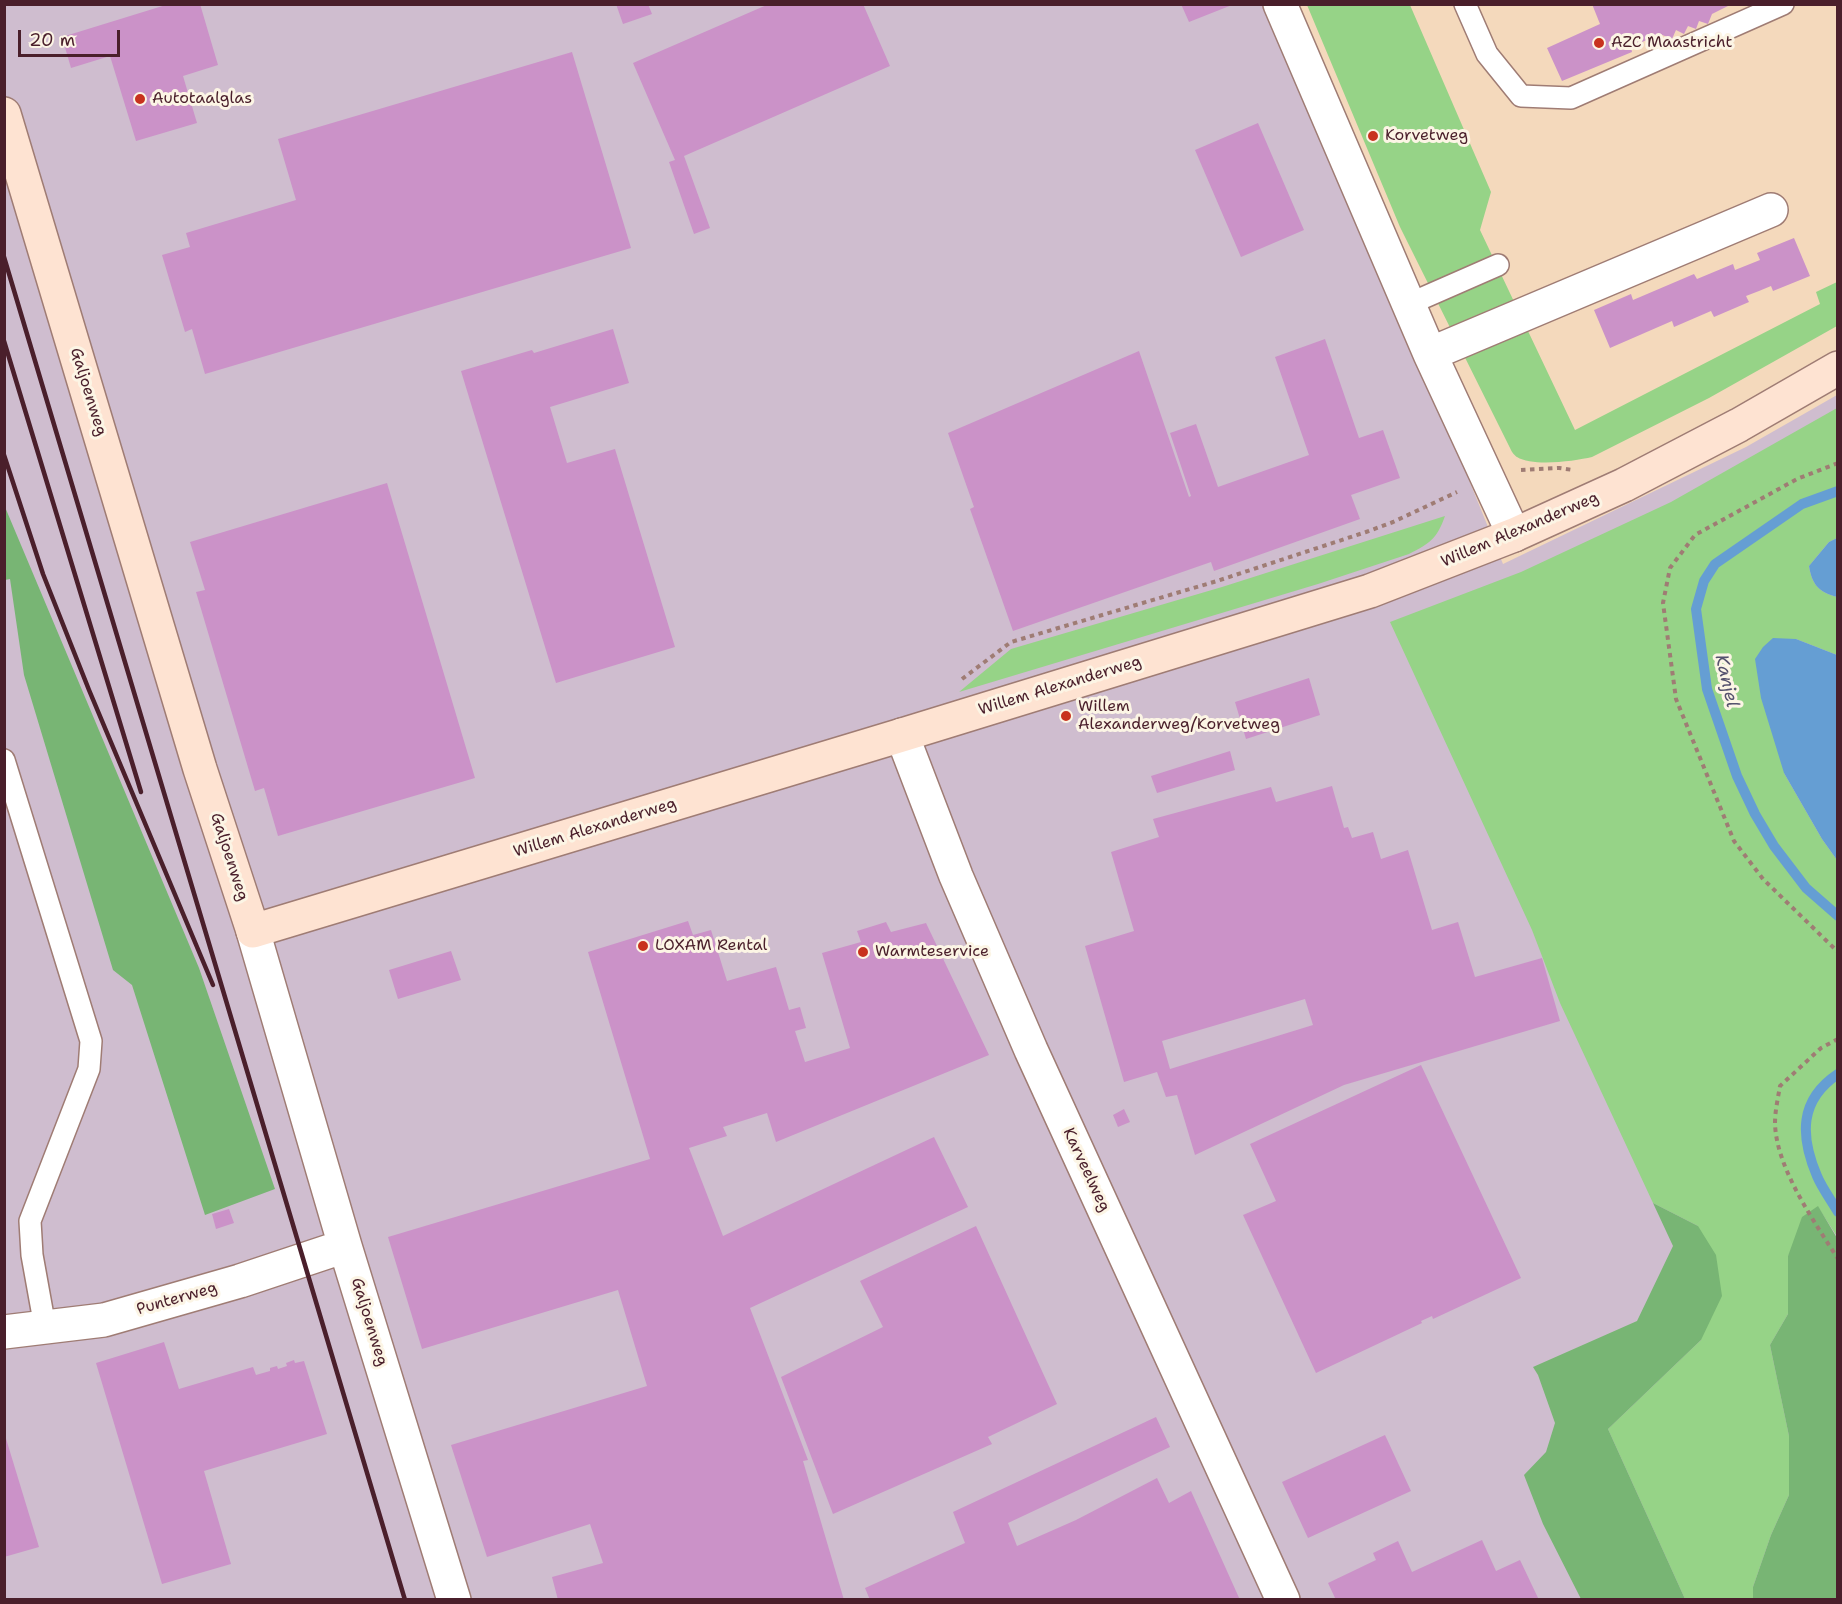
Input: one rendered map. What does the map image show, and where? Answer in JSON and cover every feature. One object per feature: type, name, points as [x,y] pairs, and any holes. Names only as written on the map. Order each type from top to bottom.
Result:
[{"type":"street","points":[[1280,4],[1430,354],[1515,535]]},
{"type":"street","name":"Galjoenweg","points":[[4,114],[200,769],[253,931],[345,1246],[454,1599]]},
{"type":"street","points":[[1430,354],[1771,210]]},
{"type":"street","name":"Willem Alexanderweg","points":[[253,931],[1370,591],[1515,535],[1624,485],[1739,425],[1838,368]]},
{"type":"street","name":"Karveelweg","points":[[902,735],[956,876],[1021,1028],[1283,1599]]},
{"type":"street","name":"Punterweg","points":[[4,1332],[104,1320],[240,1281],[345,1246]]},
{"type":"lane","points":[[1465,4],[1487,54],[1521,96],[1572,98],[1783,4]]},
{"type":"lane","points":[[1409,304],[1498,265]]},
{"type":"lane","points":[[4,760],[92,1041],[89,1069],[30,1221],[32,1255],[45,1327]]},
{"type":"path","points":[[1838,463],[1797,479],[1695,535],[1670,568],[1663,603],[1676,699],[1734,841],[1763,879],[1838,952]]},
{"type":"path","points":[[960,681],[1011,642],[1217,581],[1366,532],[1393,522],[1449,495],[1521,470],[1582,468]]},
{"type":"path","points":[[1838,1039],[1821,1048],[1780,1086],[1775,1123],[1780,1154],[1798,1192],[1838,1259]]},
{"type":"shaded area","points":[[5,5],[1277,5],[1503,564],[1746,447],[1837,395],[1837,1599],[5,1600]]},
{"type":"green space","points":[[1307,5],[1410,5],[1491,192],[1480,230],[1575,430],[1820,304],[1816,292],[1837,282],[1837,326],[1709,398],[1592,457],[1533,462],[1516,457],[1400,227]]},
{"type":"green space","points":[[1837,408],[1837,538],[1829,542],[1809,566],[1817,587],[1837,597],[1837,655],[1796,639],[1784,773],[1822,839],[1837,860],[1838,1238],[1818,1207],[1788,1256],[1788,1314],[1770,1345],[1789,1436],[1789,1495],[1771,1535],[1753,1587],[1753,1599],[1685,1599],[1608,1429],[1701,1340],[1698,1226],[1653,1203],[1560,1003],[1532,930],[1390,622],[1521,572],[1671,502]]},
{"type":"green space","points":[[5,507],[199,968],[275,1189],[205,1215],[132,985],[113,970],[24,675],[10,579],[5,580]]},
{"type":"green space","points":[[1445,516],[1432,540],[1409,554],[1318,584],[959,692],[1011,649],[1222,587]]},
{"type":"green space","points":[[1653,1203],[1698,1226],[1716,1255],[1722,1296],[1701,1340],[1608,1429],[1685,1599],[1581,1599],[1543,1524],[1524,1475],[1546,1452],[1555,1423],[1533,1367],[1637,1321],[1673,1246]]},
{"type":"green space","points":[[1818,1206],[1837,1238],[1837,1599],[1753,1599],[1753,1587],[1771,1535],[1789,1495],[1789,1436],[1770,1345],[1788,1314],[1788,1256],[1802,1217]]},
{"type":"water","points":[[1837,538],[1837,597],[1817,587],[1809,566],[1829,542]]},
{"type":"water","points":[[1773,638],[1796,639],[1837,655],[1837,860],[1822,839],[1784,773],[1761,698],[1755,659]]},
{"type":"building","points":[[169,4],[200,4],[218,65],[183,76],[197,123],[136,141],[110,56],[71,68],[62,37]]},
{"type":"building","points":[[616,4],[648,4],[652,14],[623,24]]},
{"type":"building","points":[[769,4],[863,4],[890,66],[684,156],[710,228],[694,234],[669,162],[675,160],[633,63]]},
{"type":"building","points":[[1181,4],[1232,4],[1232,5],[1189,22]]},
{"type":"building","name":"AZC Maastricht","points":[[1592,4],[1732,4],[1712,14],[1708,24],[1699,21],[1696,29],[1688,26],[1684,34],[1676,30],[1672,39],[1660,34],[1631,47],[1632,52],[1562,81],[1547,48],[1600,24]]},
{"type":"building","points":[[572,52],[631,248],[205,374],[192,329],[185,332],[162,255],[190,247],[186,233],[296,200],[278,139]]},
{"type":"building","points":[[1258,123],[1304,230],[1241,257],[1195,150]]},
{"type":"building","points":[[1794,238],[1810,276],[1773,291],[1771,286],[1746,296],[1749,302],[1714,317],[1711,311],[1674,327],[1672,321],[1610,348],[1594,310],[1631,294],[1633,300],[1694,274],[1697,279],[1733,264],[1735,270],[1760,260],[1757,253]]},
{"type":"building","points":[[613,329],[629,383],[550,407],[567,463],[615,449],[675,647],[556,683],[461,371],[532,350],[534,353]]},
{"type":"building","points":[[1325,339],[1359,438],[1383,430],[1400,478],[1351,495],[1360,519],[1214,571],[1211,562],[1013,631],[970,509],[974,507],[948,433],[1139,351],[1189,497],[1191,496],[1170,433],[1196,424],[1218,487],[1309,455],[1275,357]]},
{"type":"building","points":[[387,483],[475,778],[278,836],[264,788],[255,791],[196,592],[205,590],[190,542]]},
{"type":"building","points":[[1309,678],[1320,715],[1246,739],[1235,702]]},
{"type":"building","points":[[1230,751],[1235,770],[1157,793],[1151,776]]},
{"type":"building","points":[[1332,786],[1344,828],[1348,827],[1352,838],[1373,832],[1381,859],[1408,850],[1432,930],[1458,922],[1475,977],[1542,958],[1560,1021],[1344,1085],[1195,1155],[1177,1095],[1166,1097],[1157,1072],[1124,1082],[1085,946],[1134,931],[1111,852],[1159,837],[1153,819],[1271,787],[1276,802]],"holes":[[[1305,999],[1313,1025],[1170,1069],[1162,1041]]]},
{"type":"building","points":[[688,921],[693,935],[711,930],[727,981],[776,967],[789,1010],[800,1007],[806,1028],[795,1031],[805,1062],[850,1048],[822,953],[861,942],[857,931],[886,922],[891,932],[926,923],[989,1055],[776,1142],[767,1113],[723,1127],[727,1136],[689,1148],[723,1236],[934,1137],[968,1207],[750,1308],[808,1460],[803,1461],[844,1600],[558,1600],[552,1577],[603,1563],[590,1524],[487,1557],[451,1445],[647,1386],[618,1290],[422,1349],[388,1237],[650,1159],[588,952]]},
{"type":"building","points":[[451,951],[461,980],[398,999],[389,970]]},
{"type":"building","points":[[1421,1065],[1521,1278],[1433,1319],[1432,1316],[1421,1321],[1422,1323],[1316,1373],[1243,1215],[1276,1201],[1250,1144]]},
{"type":"building","points":[[1124,1109],[1130,1122],[1118,1127],[1113,1115]]},
{"type":"building","points":[[229,1209],[234,1223],[216,1229],[212,1214]]},
{"type":"building","points":[[976,1226],[1057,1404],[988,1437],[992,1444],[833,1514],[781,1377],[883,1327],[860,1281]]},
{"type":"building","points":[[164,1342],[179,1389],[253,1367],[256,1375],[270,1371],[270,1368],[277,1366],[278,1369],[287,1366],[286,1363],[294,1360],[295,1363],[304,1361],[327,1434],[204,1471],[231,1564],[162,1584],[96,1363]]},
{"type":"building","points":[[1156,1417],[1170,1447],[1008,1523],[1017,1546],[1076,1520],[1157,1478],[1169,1503],[1191,1491],[1240,1600],[870,1600],[865,1588],[965,1543],[953,1512]]},
{"type":"building","points":[[4,1432],[39,1547],[4,1557]]},
{"type":"building","points":[[1385,1435],[1411,1491],[1308,1538],[1282,1482]]},
{"type":"building","points":[[1482,1540],[1496,1571],[1520,1560],[1539,1600],[1336,1600],[1328,1583],[1376,1560],[1373,1553],[1398,1541],[1412,1572]]},
{"type":"waterway","name":"Kanjel","points":[[1838,491],[1802,504],[1715,564],[1704,581],[1696,609],[1707,689],[1737,776],[1755,814],[1774,846],[1806,888],[1838,916]]},
{"type":"waterway","name":"Kanjel","points":[[1838,1074],[1816,1095],[1806,1120],[1811,1161],[1824,1190],[1838,1212]]},
{"type":"railway","points":[[4,257],[405,1600]]},
{"type":"railway","points":[[4,341],[141,792]]},
{"type":"railway","points":[[4,455],[43,574],[89,690],[213,985]]},
{"type":"place","name":"AZC Maastricht","points":[[1599,43]]},
{"type":"place","name":"Autotaalglas","points":[[140,99]]},
{"type":"place","name":"Korvetweg","points":[[1373,136]]},
{"type":"place","name":"Willem Alexanderweg/Korvetweg","points":[[1066,716]]},
{"type":"place","name":"LOXAM Rental","points":[[643,946]]},
{"type":"place","name":"Warmteservice","points":[[863,952]]}]
